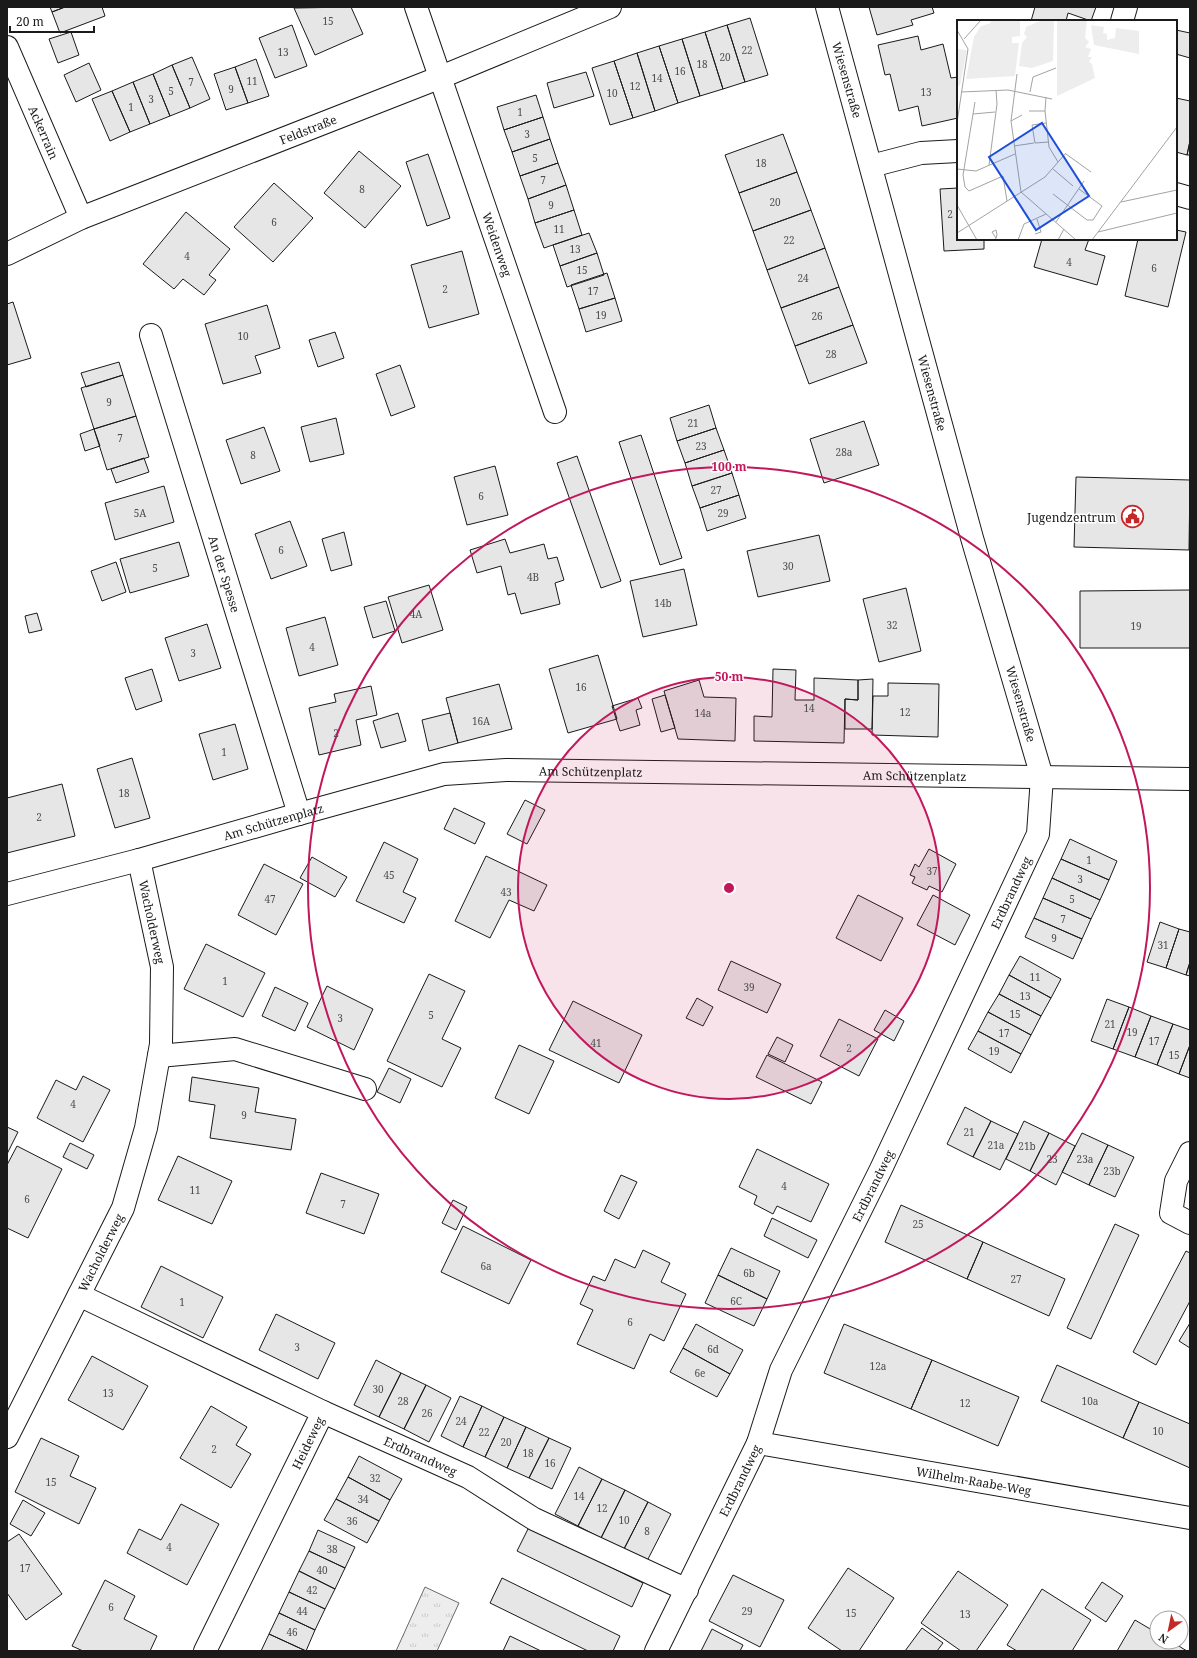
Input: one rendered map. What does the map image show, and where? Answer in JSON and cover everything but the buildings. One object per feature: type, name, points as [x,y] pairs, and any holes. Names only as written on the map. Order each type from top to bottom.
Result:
[{"type":"street","points":[[416,7],[440,77]]},
{"type":"street","name":"Feldstraße","points":[[7,254],[81,218],[440,77],[610,7]]},
{"type":"street","name":"Wiesenstraße","points":[[827,7],[970,530],[1042,777]]},
{"type":"street","points":[[1122,20],[1126,7]]},
{"type":"street","name":"Ackerrain","points":[[7,47],[81,218]]},
{"type":"street","name":"Weidenweg","points":[[440,77],[555,412]]},
{"type":"street","points":[[871,166],[921,153],[957,150]]},
{"type":"street","points":[[1177,194],[1190,198]]},
{"type":"street","name":"An der Spesse","points":[[150,335],[298,814]]},
{"type":"street","name":"Am Schützenplatz","points":[[7,894],[139,860],[444,774],[506,770],[1190,780]]},
{"type":"street","name":"Erdbrandweg","points":[[656,1651],[758,1443],[781,1370],[884,1162],[1038,834],[1042,777]]},
{"type":"street","name":"Wacholderweg","points":[[7,1437],[123,1208],[146,1128],[161,1044],[162,967],[139,860]]},
{"type":"street","points":[[159,1056],[234,1049],[365,1089]]},
{"type":"street","points":[[1190,1153],[1176,1180],[1171,1213],[1190,1223]]},
{"type":"street","name":"Heideweg","points":[[79,1295],[323,1412],[205,1651]]},
{"type":"street","name":"Erdbrandweg","points":[[323,1412],[468,1477],[534,1519],[686,1590]]},
{"type":"street","name":"Wilhelm-Raabe-Weg","points":[[758,1443],[1190,1518]]},
{"type":"green space","points":[[425,1587],[459,1603],[437,1651],[396,1651]]},
{"type":"place","name":"Jugendzentrum","points":[[1132,517]]}]
